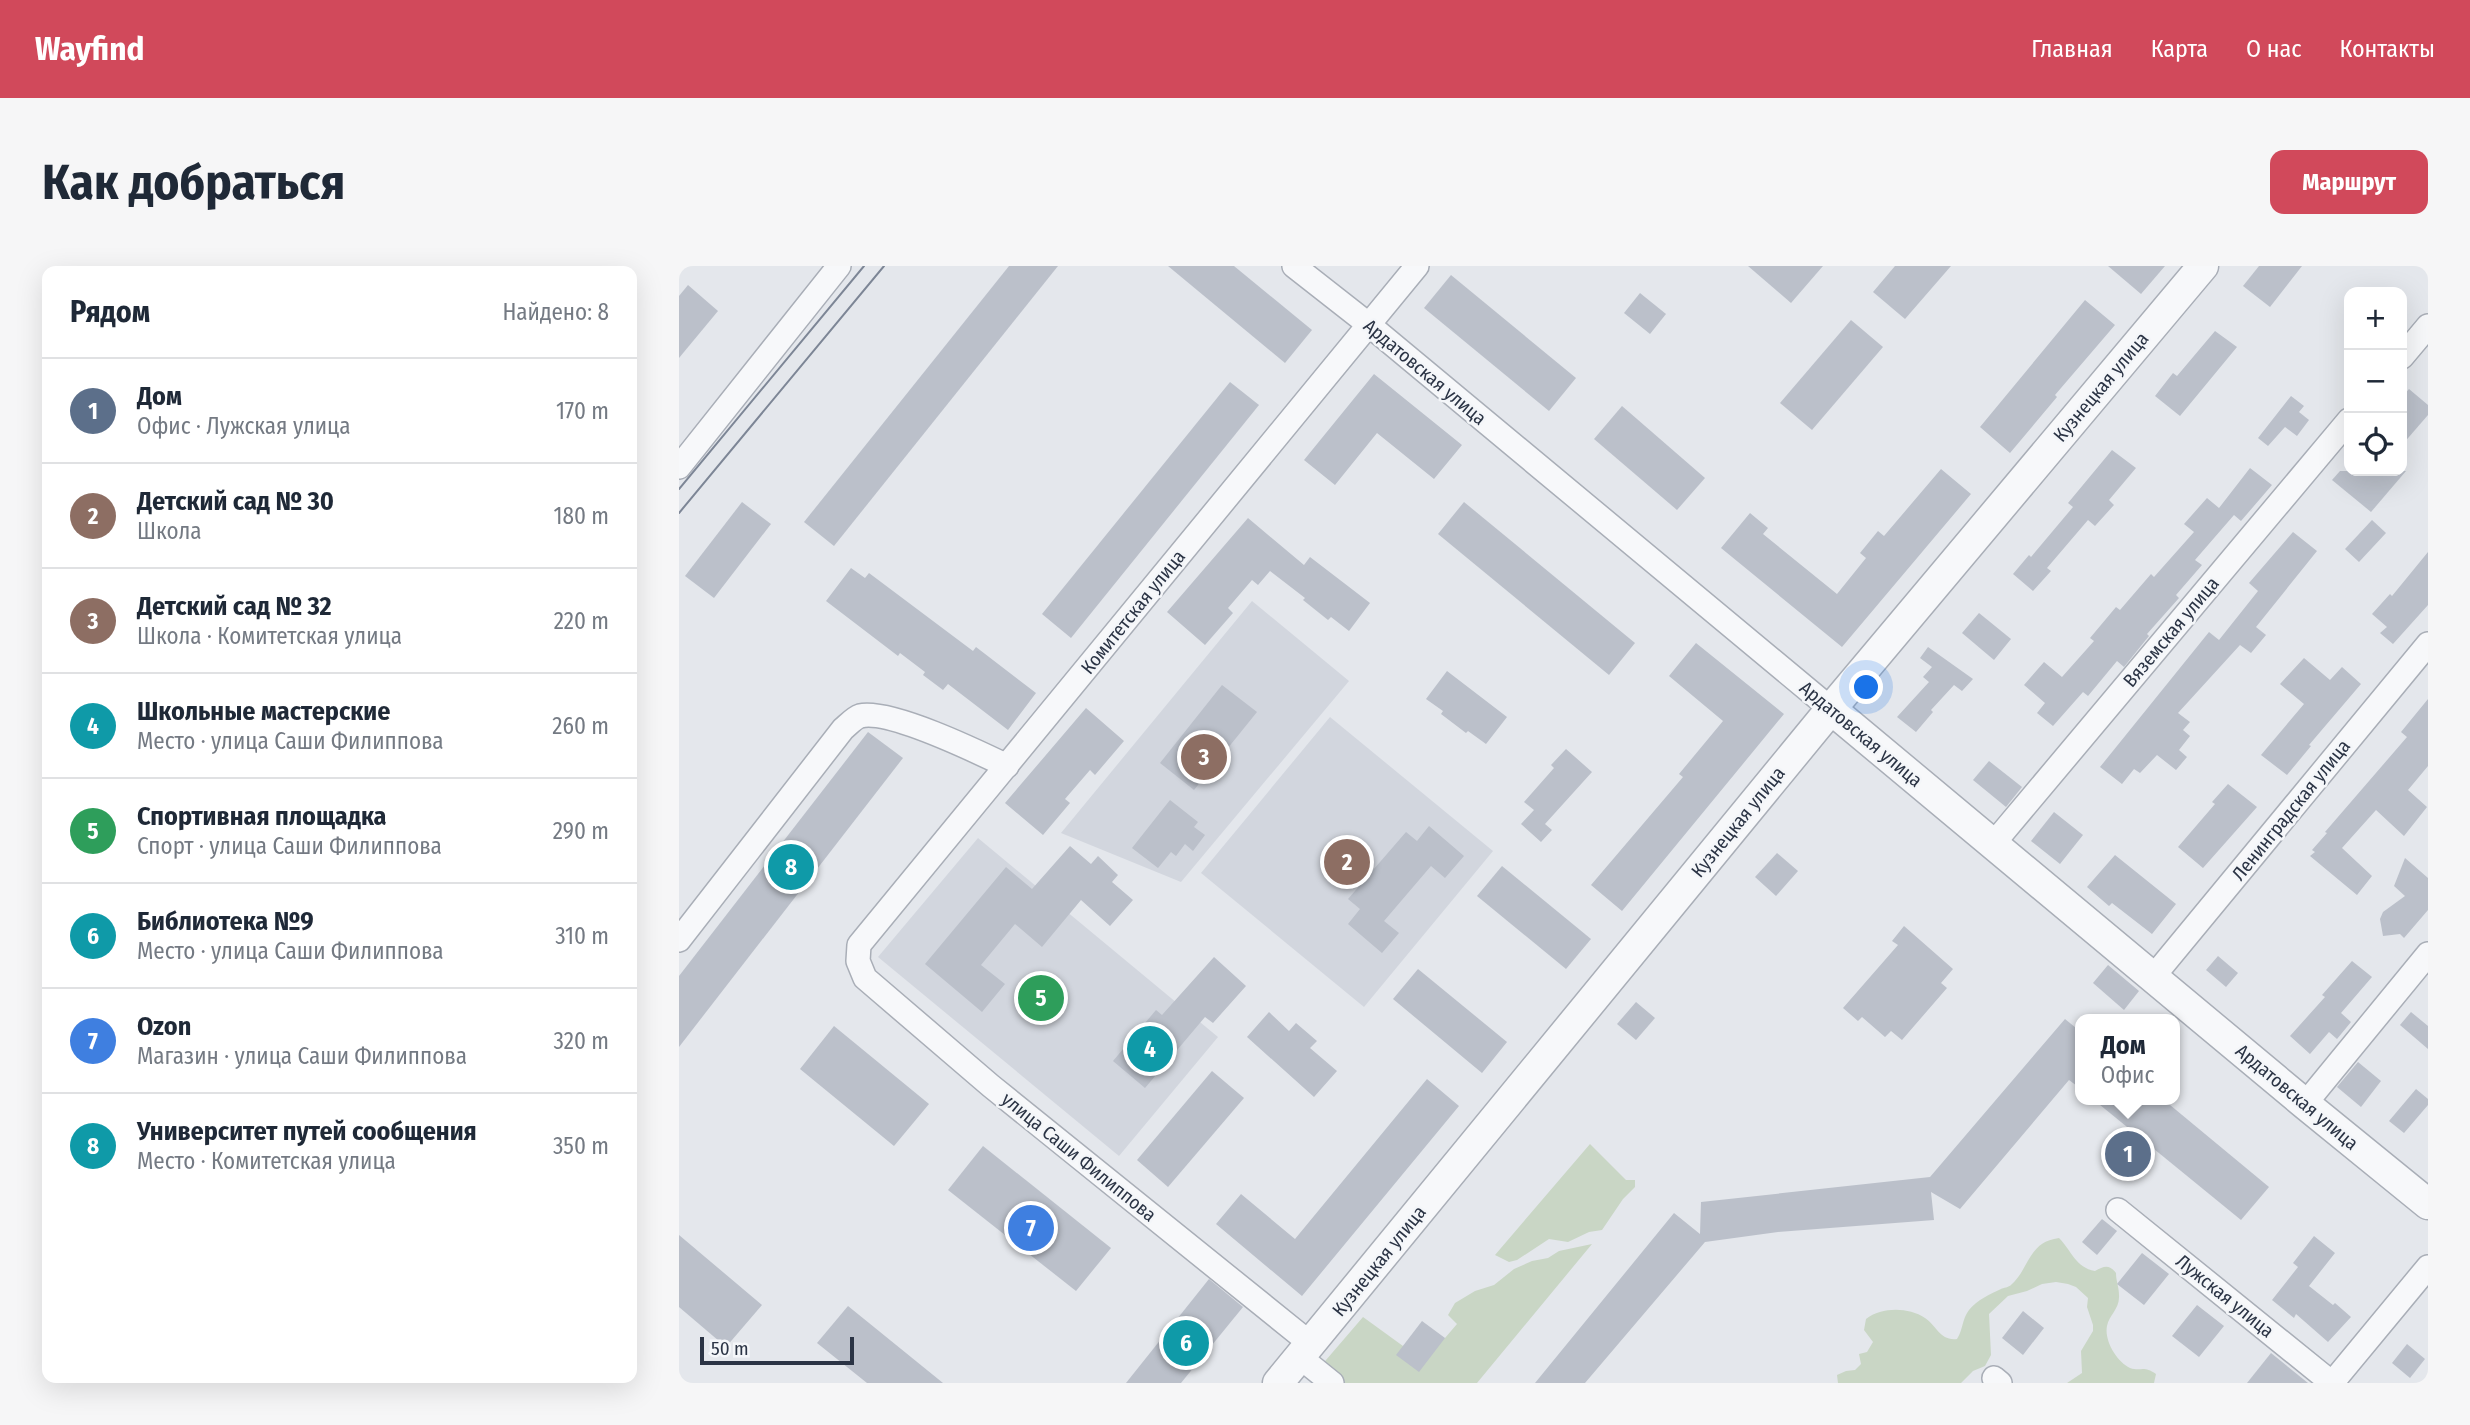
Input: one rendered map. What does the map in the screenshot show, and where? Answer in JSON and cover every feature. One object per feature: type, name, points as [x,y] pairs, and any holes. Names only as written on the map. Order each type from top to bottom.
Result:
[{"type":"street","points":[[679,467],[839,266]]},
{"type":"street","name":"Ардатовская улица","points":[[1294,266],[1368,324],[2428,1204]]},
{"type":"street","name":"Комитетская улица","points":[[858,961],[859,945],[1417,266]]},
{"type":"street","name":"Кузнецкая улица","points":[[1278,1383],[1831,709],[2203,266]]},
{"type":"street","points":[[2407,351],[2428,326]]},
{"type":"street","name":"Вяземская улица","points":[[1993,845],[2344,426]]},
{"type":"street","name":"Ленинградская улица","points":[[2154,977],[2428,644]]},
{"type":"street","points":[[681,934],[842,729],[858,716],[876,715],[947,737],[1007,766]]},
{"type":"street","points":[[2305,1104],[2428,954]]},
{"type":"street","name":"улица Саши Филиппова","points":[[858,961],[865,978],[1306,1351],[1332,1383]]},
{"type":"street","name":"Лужская улица","points":[[2118,1210],[2332,1383]]},
{"type":"street","points":[[2332,1383],[2428,1267]]},
{"type":"shaded area","points":[[1252,601],[1349,681],[1181,882],[1061,833]]},
{"type":"shaded area","points":[[1330,717],[1493,851],[1364,1007],[1201,873]]},
{"type":"shaded area","points":[[978,838],[1218,1037],[1119,1156],[878,957]]},
{"type":"green space","points":[[1590,1144],[1626,1180],[1635,1180],[1635,1187],[1623,1199],[1602,1230],[1589,1232],[1568,1242],[1549,1239],[1517,1260],[1509,1262],[1495,1255]]},
{"type":"green space","points":[[2059,1238],[2083,1266],[2095,1271],[2109,1267],[2116,1273],[2119,1300],[2107,1326],[2107,1338],[2116,1356],[2125,1365],[2156,1374],[2154,1383],[2067,1383],[2082,1373],[2081,1351],[2093,1331],[2093,1325],[2087,1307],[2088,1298],[2076,1287],[2056,1282],[2008,1296],[1989,1314],[1991,1355],[1985,1366],[1973,1371],[1961,1383],[1838,1383],[1837,1375],[1855,1370],[1861,1364],[1859,1354],[1867,1352],[1873,1342],[1864,1330],[1866,1319],[1872,1315],[1895,1310],[1911,1312],[1925,1318],[1947,1338],[1957,1339],[1972,1306],[2011,1285],[2035,1250],[2049,1240]]},
{"type":"green space","points":[[1592,1244],[1477,1383],[1340,1383],[1320,1367],[1363,1317],[1403,1346],[1445,1338],[1457,1324],[1448,1315],[1455,1303],[1475,1291],[1494,1285],[1514,1269],[1532,1261],[1548,1258],[1559,1251]]},
{"type":"building","points":[[1009,266],[1058,266],[834,546],[804,522]]},
{"type":"building","points":[[1168,266],[1234,266],[1312,330],[1285,363]]},
{"type":"building","points":[[1748,266],[1823,266],[1791,303]]},
{"type":"building","points":[[1895,266],[1951,266],[1905,319],[1873,292]]},
{"type":"building","points":[[2108,266],[2165,266],[2141,294]]},
{"type":"building","points":[[2259,266],[2302,266],[2270,307],[2243,286]]},
{"type":"building","points":[[1451,275],[1576,378],[1549,411],[1424,308]]},
{"type":"building","points":[[688,285],[718,311],[679,358],[679,296]]},
{"type":"building","points":[[1640,293],[1666,314],[1650,334],[1624,313]]},
{"type":"building","points":[[2085,300],[2115,325],[2010,453],[1980,427]]},
{"type":"building","points":[[1851,320],[1883,347],[1812,430],[1780,403]]},
{"type":"building","points":[[2215,331],[2237,347],[2180,416],[2155,396],[2173,373],[2177,376]]},
{"type":"building","points":[[1374,374],[1462,445],[1434,479],[1377,433],[1335,485],[1304,460]]},
{"type":"building","points":[[1230,382],[1259,405],[1071,638],[1042,614]]},
{"type":"building","points":[[2409,389],[2428,405],[2428,415],[2407,439],[2407,413]]},
{"type":"building","points":[[2291,396],[2304,406],[2299,412],[2309,420],[2297,436],[2285,427],[2268,446],[2258,438]]},
{"type":"building","points":[[1622,406],[1705,478],[1677,510],[1594,439]]},
{"type":"building","points":[[2112,450],[2136,468],[2109,500],[2114,505],[2095,526],[2088,520],[2047,568],[2051,571],[2033,591],[2013,574],[2073,507],[2068,503]]},
{"type":"building","points":[[2250,468],[2272,485],[2241,521],[2234,515],[2195,560],[2202,565],[2176,595],[2179,598],[2147,634],[2149,636],[2124,667],[2117,661],[2088,696],[2083,692],[2053,726],[2037,713],[2045,703],[2024,685],[2044,662],[2062,677],[2094,641],[2090,638],[2116,607],[2120,610],[2151,574],[2154,577],[2194,532],[2184,524],[2207,498],[2219,508]]},
{"type":"building","points":[[1941,469],[1971,494],[1842,647],[1721,548],[1750,513],[1768,528],[1763,534],[1837,594],[1866,558],[1860,553],[1878,531],[1884,536]]},
{"type":"building","points":[[2340,471],[2344,471],[2344,476],[2402,476],[2371,512],[2332,480]]},
{"type":"building","points":[[742,502],[771,524],[714,598],[685,576]]},
{"type":"building","points":[[1464,502],[1635,643],[1609,675],[1438,534]]},
{"type":"building","points":[[1248,518],[1304,565],[1310,557],[1370,603],[1349,631],[1331,617],[1328,620],[1270,571],[1258,585],[1252,580],[1228,608],[1233,613],[1205,645],[1167,612]]},
{"type":"building","points":[[2372,520],[2386,533],[2359,562],[2345,549]]},
{"type":"building","points":[[2293,532],[2317,551],[2256,627],[2266,635],[2251,653],[2240,645],[2178,713],[2190,722],[2183,730],[2190,736],[2179,750],[2187,757],[2176,770],[2157,755],[2140,773],[2134,769],[2122,784],[2100,767],[2209,632],[2219,640],[2258,591],[2249,583]]},
{"type":"building","points":[[2428,552],[2428,605],[2393,644],[2380,633],[2387,627],[2372,614],[2390,594],[2392,596]]},
{"type":"building","points":[[851,568],[865,578],[869,573],[973,651],[976,647],[1036,693],[1008,730],[948,684],[943,690],[923,675],[925,672],[900,653],[898,656],[826,601]]},
{"type":"building","points":[[1979,613],[2011,639],[1994,660],[1962,633]]},
{"type":"building","points":[[1696,643],[1784,714],[1622,911],[1591,885],[1683,777],[1679,774],[1723,721],[1669,676]]},
{"type":"building","points":[[1928,647],[1973,679],[1962,691],[1954,685],[1931,710],[1933,712],[1916,732],[1897,717],[1929,682],[1923,677],[1932,667],[1920,658]]},
{"type":"building","points":[[2304,658],[2330,680],[2342,667],[2361,684],[2287,775],[2261,755],[2304,704],[2280,684]]},
{"type":"building","points":[[1447,671],[1507,717],[1486,744],[1468,731],[1466,733],[1426,699]]},
{"type":"building","points":[[1222,685],[1257,712],[1194,790],[1160,763]]},
{"type":"building","points":[[2428,699],[2428,766],[2408,790],[2427,807],[2404,836],[2376,810],[2342,848],[2372,876],[2357,895],[2310,856],[2315,852],[2312,850],[2407,737],[2401,732]]},
{"type":"building","points":[[1086,708],[1124,741],[1095,775],[1090,770],[1065,799],[1070,803],[1043,835],[1005,803]]},
{"type":"building","points":[[868,732],[903,758],[679,1047],[679,976]]},
{"type":"building","points":[[1566,749],[1592,772],[1545,824],[1552,830],[1541,842],[1521,824],[1534,810],[1524,802],[1554,768],[1551,765]]},
{"type":"building","points":[[1989,761],[2022,787],[2006,807],[1973,780]]},
{"type":"building","points":[[2228,784],[2257,807],[2203,868],[2178,847],[2215,804],[2212,802]]},
{"type":"building","points":[[1170,800],[1198,822],[1194,827],[1205,835],[1193,851],[1185,844],[1176,856],[1171,852],[1158,868],[1132,848]]},
{"type":"building","points":[[2054,812],[2083,835],[2060,864],[2031,841]]},
{"type":"building","points":[[1429,826],[1464,856],[1445,878],[1431,866],[1384,921],[1399,933],[1382,953],[1348,924],[1360,909],[1348,899],[1406,832],[1417,841]]},
{"type":"building","points":[[1070,846],[1091,864],[1098,856],[1118,875],[1112,882],[1133,900],[1110,926],[1081,900],[1042,947],[1015,924],[981,965],[1005,984],[982,1012],[925,964],[1006,867],[1032,889]]},
{"type":"building","points":[[1777,853],[1798,871],[1776,896],[1755,877]]},
{"type":"building","points":[[2115,855],[2176,904],[2152,934],[2112,903],[2109,906],[2087,887]]},
{"type":"building","points":[[2405,858],[2428,878],[2428,910],[2404,938],[2400,934],[2383,936],[2380,919],[2383,912],[2405,896],[2394,886]]},
{"type":"building","points":[[1502,866],[1591,939],[1566,969],[1477,896]]},
{"type":"building","points":[[1904,926],[1953,969],[1941,983],[1947,988],[1902,1040],[1891,1031],[1885,1037],[1862,1017],[1858,1021],[1843,1008],[1898,945],[1892,941]]},
{"type":"building","points":[[2218,956],[2238,973],[2226,987],[2206,970]]},
{"type":"building","points":[[1214,957],[1246,986],[1213,1023],[1205,1017],[1145,1088],[1113,1061],[1156,1010],[1162,1015]]},
{"type":"building","points":[[2352,961],[2372,977],[2341,1013],[2351,1022],[2337,1039],[2329,1032],[2310,1054],[2290,1036],[2325,997],[2322,995]]},
{"type":"building","points":[[2108,965],[2139,991],[2124,1010],[2093,983]]},
{"type":"building","points":[[1418,969],[1507,1042],[1482,1073],[1393,999]]},
{"type":"building","points":[[1636,1002],[1655,1018],[1636,1040],[1617,1024]]},
{"type":"building","points":[[1269,1012],[1289,1031],[1296,1023],[1317,1041],[1310,1048],[1337,1071],[1314,1097],[1247,1037]]},
{"type":"building","points":[[2411,1012],[2428,1026],[2428,1049],[2400,1025]]},
{"type":"building","points":[[2065,1019],[2075,1027],[2075,1084],[2069,1080],[1960,1209],[1931,1192],[1934,1220],[1778,1232],[1705,1242],[1585,1383],[1535,1383],[1674,1213],[1700,1234],[1701,1202],[1930,1177]]},
{"type":"building","points":[[834,1026],[929,1104],[894,1146],[800,1069]]},
{"type":"building","points":[[2358,1062],[2381,1081],[2361,1107],[2337,1087]]},
{"type":"building","points":[[1212,1071],[1244,1098],[1168,1187],[1137,1160]]},
{"type":"building","points":[[1427,1079],[1459,1106],[1302,1296],[1216,1224],[1241,1194],[1295,1239]]},
{"type":"building","points":[[2416,1089],[2428,1099],[2428,1105],[2404,1133],[2389,1121]]},
{"type":"building","points":[[2100,1105],[2170,1105],[2269,1187],[2241,1220]]},
{"type":"building","points":[[983,1146],[1111,1248],[1076,1291],[948,1190]]},
{"type":"building","points":[[2102,1219],[2117,1231],[2097,1255],[2082,1242]]},
{"type":"building","points":[[679,1235],[762,1305],[726,1347],[679,1307]]},
{"type":"building","points":[[2314,1236],[2335,1253],[2309,1286],[2351,1317],[2328,1342],[2296,1314],[2294,1318],[2272,1300],[2298,1267],[2293,1263]]},
{"type":"building","points":[[2142,1253],[2169,1274],[2144,1305],[2117,1284]]},
{"type":"building","points":[[1209,1279],[1243,1307],[1181,1383],[1126,1383]]},
{"type":"building","points":[[2197,1305],[2224,1326],[2199,1357],[2172,1336]]},
{"type":"building","points":[[848,1306],[943,1383],[867,1383],[817,1343]]},
{"type":"building","points":[[2023,1311],[2044,1328],[2023,1355],[2002,1338]]},
{"type":"building","points":[[1422,1321],[1445,1338],[1419,1372],[1396,1355]]},
{"type":"building","points":[[2407,1344],[2425,1359],[2410,1378],[2392,1363]]},
{"type":"building","points":[[2271,1353],[2308,1383],[2247,1383]]},
{"type":"tram line","points":[[679,489],[864,266]]},
{"type":"tram line","points":[[679,513],[884,266]]},
{"type":"place","name":"Детский сад № 32","points":[[1204,757]]},
{"type":"place","name":"Детский сад № 30","points":[[1347,862]]},
{"type":"place","name":"Университет путей сообщения","points":[[791,867]]},
{"type":"place","name":"Спортивная площадка","points":[[1041,998]]},
{"type":"place","name":"Школьные мастерские","points":[[1150,1049]]},
{"type":"place","name":"Дом","points":[[2128,1154]]},
{"type":"place","name":"Ozon","points":[[1031,1228]]},
{"type":"place","name":"Библиотека №9","points":[[1186,1343]]}]
